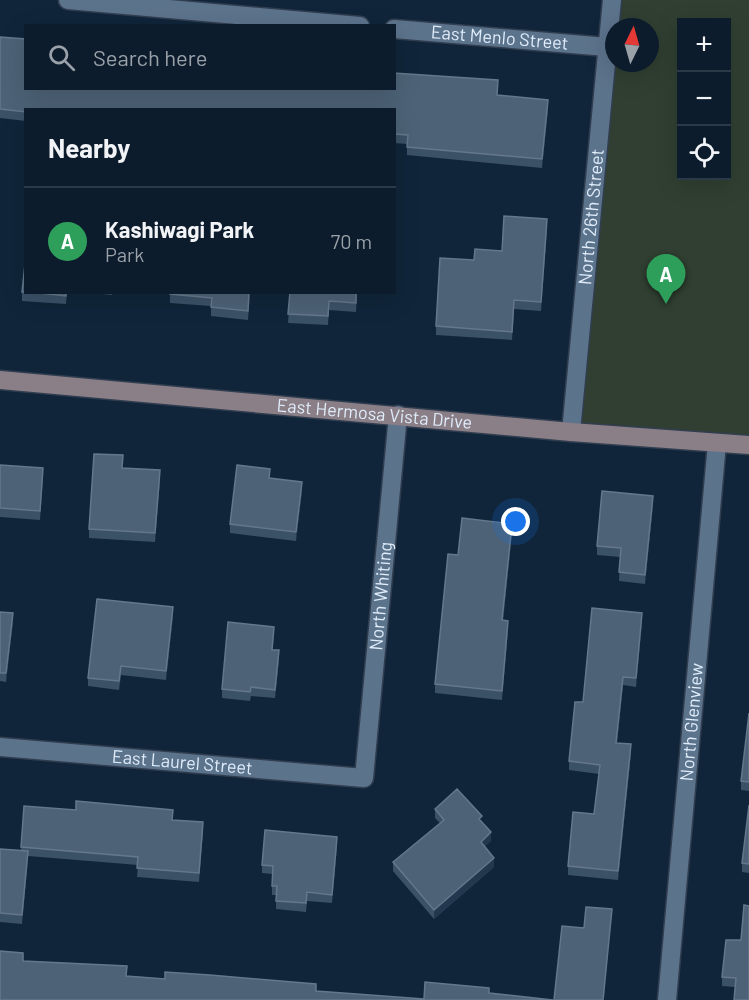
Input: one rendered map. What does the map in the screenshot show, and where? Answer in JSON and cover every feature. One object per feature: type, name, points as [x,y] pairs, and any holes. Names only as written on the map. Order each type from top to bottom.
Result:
[{"type":"street","points":[[68,0],[338,24]]},
{"type":"street","name":"North 26th Street","points":[[610,18],[612,0]]},
{"type":"street","name":"East Menlo Street","points":[[396,28],[605,47]]},
{"type":"street","name":"North 26th Street","points":[[571,432],[605,68]]},
{"type":"street","name":"East Hermosa Vista Drive","points":[[0,380],[749,446]]},
{"type":"street","name":"North Whiting","points":[[364,778],[398,415]]},
{"type":"street","name":"North Glenview","points":[[667,1000],[717,443]]},
{"type":"street","name":"East Laurel Street","points":[[0,747],[364,778]]},
{"type":"green space","points":[[612,0],[749,0],[749,445],[571,432],[605,72],[659,72],[659,18],[610,18]]},
{"type":"building","points":[[0,37],[24,39],[24,90],[396,90],[396,73],[498,80],[497,95],[548,100],[542,159],[407,147],[408,135],[396,134],[396,108],[24,108],[24,112],[0,109]]},
{"type":"building","points":[[504,216],[547,219],[541,302],[514,300],[512,332],[436,326],[440,258],[474,260],[475,249],[502,251]]},
{"type":"building","points":[[170,294],[249,294],[248,311],[211,307],[212,298]]},
{"type":"building","points":[[290,294],[356,294],[356,303],[329,301],[328,316],[288,314]]},
{"type":"building","points":[[94,454],[123,455],[122,468],[160,470],[155,533],[89,529]]},
{"type":"building","points":[[0,465],[43,468],[40,511],[0,508]]},
{"type":"building","points":[[237,465],[270,469],[269,478],[302,482],[296,532],[230,524]]},
{"type":"building","points":[[602,491],[653,496],[645,575],[619,572],[621,548],[597,546]]},
{"type":"building","points":[[462,518],[512,524],[502,620],[508,621],[502,691],[435,684],[448,554],[458,555]]},
{"type":"building","points":[[97,599],[173,607],[166,671],[121,666],[119,681],[88,678]]},
{"type":"building","points":[[592,608],[642,613],[636,678],[623,677],[616,743],[631,744],[618,871],[568,866],[573,812],[594,814],[600,765],[569,761],[575,702],[583,702]]},
{"type":"building","points":[[0,612],[13,613],[6,673],[0,673]]},
{"type":"building","points":[[228,622],[274,627],[272,650],[279,650],[275,690],[251,687],[250,692],[222,689]]},
{"type":"building","points":[[749,713],[749,782],[741,781]]},
{"type":"building","points":[[457,789],[482,816],[479,819],[491,832],[481,842],[494,858],[434,910],[393,862],[444,820],[435,809]]},
{"type":"building","points":[[76,801],[173,810],[172,820],[203,822],[199,873],[137,868],[138,857],[21,847],[24,806],[76,810]]},
{"type":"building","points":[[749,805],[749,864],[742,863]]},
{"type":"building","points":[[265,830],[337,837],[332,895],[307,892],[306,903],[276,901],[277,886],[272,886],[273,866],[262,865]]},
{"type":"building","points":[[0,849],[28,851],[22,915],[0,913]]},
{"type":"building","points":[[744,905],[749,906],[749,1000],[734,1000],[736,978],[722,977],[726,940],[741,940]]},
{"type":"building","points":[[586,907],[612,909],[603,1000],[554,1000],[562,926],[584,928]]},
{"type":"building","points":[[0,951],[23,953],[23,961],[127,966],[126,976],[165,979],[165,972],[210,975],[316,984],[316,991],[424,999],[425,982],[489,988],[489,993],[553,1000],[0,1000]]},
{"type":"place","name":"Kashiwagi Park","points":[[666,304]]}]
